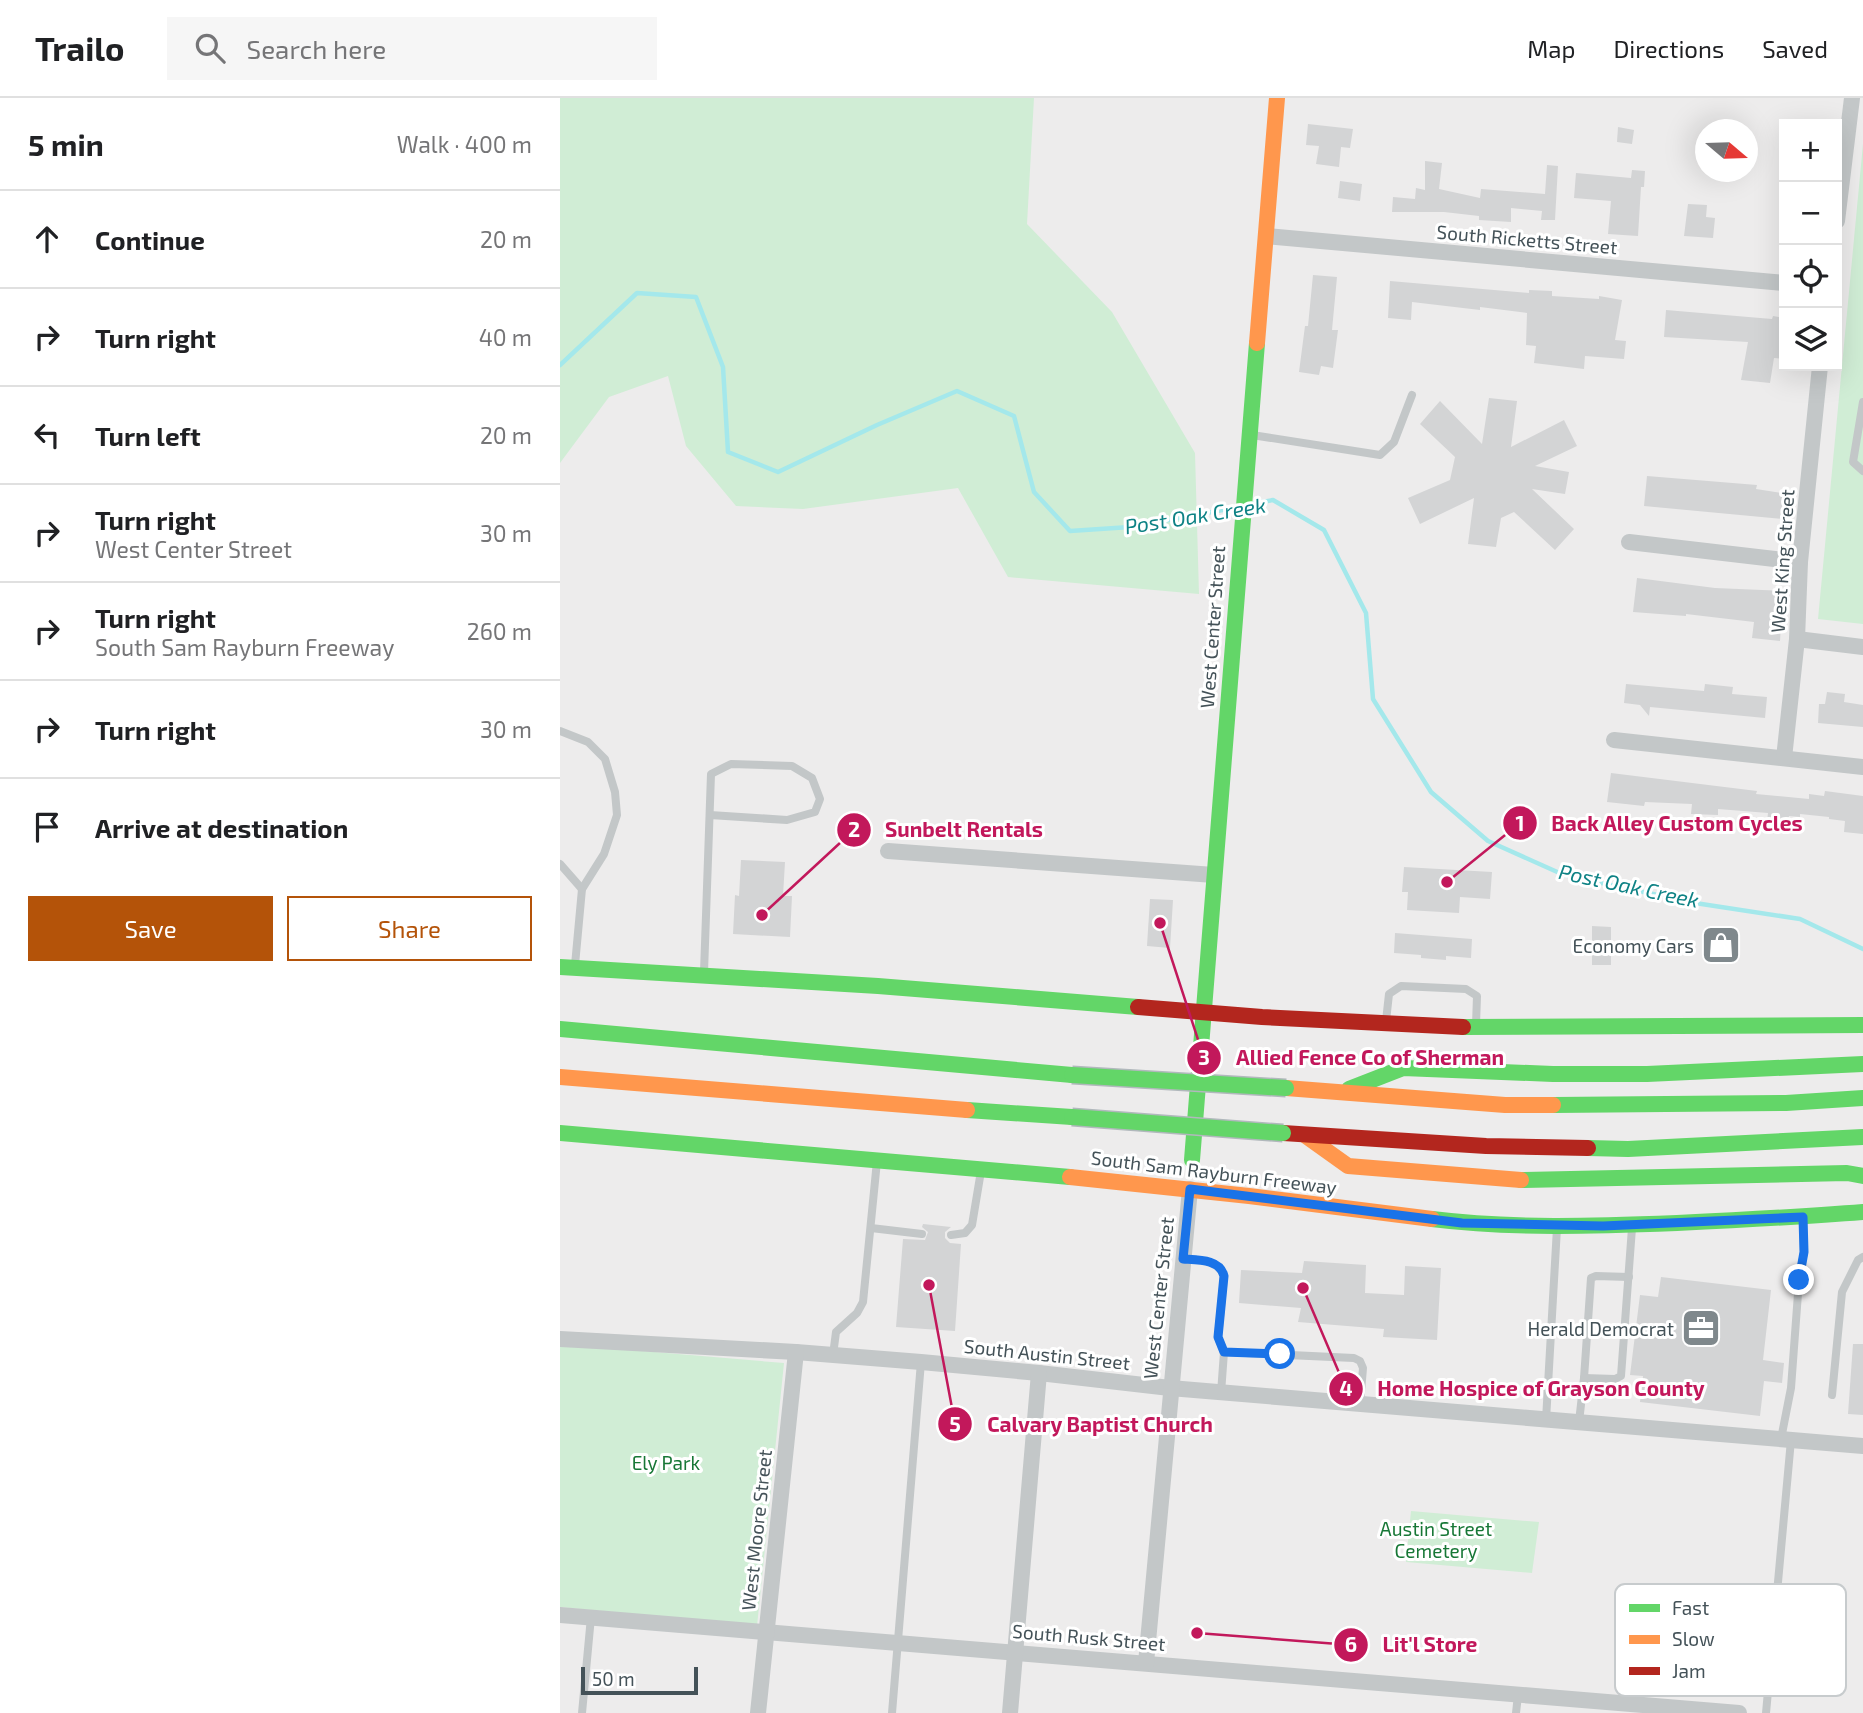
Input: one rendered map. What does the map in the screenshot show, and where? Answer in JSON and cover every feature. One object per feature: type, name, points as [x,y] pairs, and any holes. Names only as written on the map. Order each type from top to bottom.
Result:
[{"type":"main road","name":"West Center Street","points":[[1192,1160],[1277,98]]},
{"type":"main road","points":[[567,967],[878,986],[1262,1017],[1476,1028],[1863,1025]]},
{"type":"main road","points":[[560,1029],[1072,1074],[1505,1105],[1786,1103],[1863,1098]]},
{"type":"main road","points":[[1341,1092],[1403,1068],[1553,1074],[1647,1074],[1863,1063]]},
{"type":"main road","name":"South Sam Rayburn Freeway","points":[[560,1077],[817,1100],[1306,1136],[1486,1146],[1628,1149],[1863,1137]]},
{"type":"main road","name":"South Sam Rayburn Freeway","points":[[560,1133],[877,1158],[1190,1188],[1462,1223],[1632,1225],[1863,1212]]},
{"type":"main road","points":[[1306,1136],[1348,1167],[1525,1180],[1834,1173],[1863,1176]]},
{"type":"street","points":[[1842,182],[1852,98]]},
{"type":"street","name":"South Ricketts Street","points":[[1266,236],[1779,283]]},
{"type":"street","name":"West King Street","points":[[1784,758],[1819,371]]},
{"type":"street","points":[[1629,542],[1800,562]]},
{"type":"street","points":[[1797,639],[1863,647]]},
{"type":"street","points":[[1614,740],[1863,767]]},
{"type":"street","points":[[888,851],[1214,875]]},
{"type":"street","name":"West Center Street","points":[[1146,1663],[1190,1188]]},
{"type":"street","name":"South Austin Street","points":[[560,1339],[921,1362],[1222,1393],[1863,1446]]},
{"type":"street","name":"West Moore Street","points":[[758,1713],[796,1352]]},
{"type":"street","points":[[1010,1713],[1039,1373]]},
{"type":"street","name":"South Rusk Street","points":[[560,1615],[1518,1695],[1629,1708],[1739,1713]]},
{"type":"lane","points":[[1249,435],[1380,455],[1394,442],[1412,395]]},
{"type":"lane","points":[[1863,401],[1853,462],[1863,471]]},
{"type":"lane","points":[[560,731],[589,742],[606,759],[615,792],[617,815],[604,854],[582,889],[567,967]]},
{"type":"lane","points":[[704,975],[711,774],[731,764],[792,766],[812,778],[820,799],[815,812],[787,820],[710,815]]},
{"type":"lane","points":[[560,864],[582,889]]},
{"type":"lane","points":[[1386,1023],[1389,995],[1401,986],[1466,989],[1477,996],[1476,1028]]},
{"type":"lane","points":[[833,1355],[836,1332],[857,1313],[863,1302],[877,1158]]},
{"type":"lane","points":[[951,1235],[965,1233],[972,1225],[981,1168]]},
{"type":"lane","points":[[1775,1584],[1799,1280],[1804,1252],[1803,1217]]},
{"type":"lane","points":[[1546,1420],[1557,1225]]},
{"type":"lane","points":[[1584,1378],[1615,1379],[1621,1376],[1632,1225]]},
{"type":"lane","points":[[870,1228],[922,1234]]},
{"type":"lane","points":[[1832,1395],[1842,1292],[1858,1260],[1863,1257]]},
{"type":"lane","points":[[1183,1259],[1216,1264],[1222,1269],[1224,1276],[1218,1337],[1224,1352],[1222,1393]]},
{"type":"lane","points":[[1579,1422],[1591,1278],[1629,1278]]},
{"type":"lane","points":[[1224,1352],[1354,1358],[1360,1361],[1363,1368],[1360,1404]]},
{"type":"lane","points":[[892,1713],[921,1362]]},
{"type":"lane","points":[[582,1713],[591,1617]]},
{"type":"lane","points":[[1516,1713],[1518,1695]]},
{"type":"green space","points":[[560,98],[1034,98],[1027,224],[1112,312],[1195,453],[1199,594],[1008,577],[958,488],[803,509],[736,506],[686,446],[668,376],[609,397],[560,463]]},
{"type":"green space","points":[[1863,144],[1863,624],[1818,619]]},
{"type":"green space","name":"Ely Park","points":[[560,1344],[784,1363],[757,1626],[560,1607]]},
{"type":"green space","name":"Austin Street Cemetery","points":[[1411,1511],[1539,1522],[1532,1573],[1406,1562]]},
{"type":"building","points":[[1308,124],[1353,129],[1350,148],[1341,147],[1339,167],[1316,164],[1319,146],[1306,145]]},
{"type":"building","points":[[1618,127],[1634,130],[1632,144],[1617,142]]},
{"type":"building","points":[[1425,161],[1442,163],[1439,189],[1480,198],[1481,189],[1545,194],[1547,165],[1558,166],[1555,220],[1541,220],[1542,211],[1511,208],[1511,222],[1479,220],[1479,216],[1444,212],[1392,212],[1393,197],[1415,199],[1416,188],[1425,190]]},
{"type":"building","points":[[1632,170],[1645,171],[1644,187],[1641,187],[1638,236],[1608,234],[1611,201],[1574,198],[1576,173],[1631,178]]},
{"type":"building","points":[[1340,181],[1362,184],[1360,201],[1338,198]]},
{"type":"building","points":[[1688,204],[1707,205],[1706,217],[1715,218],[1713,238],[1684,236]]},
{"type":"building","points":[[1313,275],[1337,277],[1332,330],[1338,330],[1333,368],[1321,366],[1319,375],[1299,372],[1305,326],[1308,326]]},
{"type":"building","points":[[1390,281],[1529,293],[1529,290],[1552,291],[1552,296],[1599,299],[1599,296],[1622,300],[1615,340],[1626,341],[1624,359],[1585,356],[1584,369],[1534,363],[1536,346],[1526,345],[1527,313],[1412,302],[1411,320],[1388,318]]},
{"type":"building","points":[[1666,310],[1772,319],[1773,316],[1779,317],[1779,358],[1774,358],[1770,383],[1741,380],[1748,342],[1664,337]]},
{"type":"building","points":[[1489,398],[1517,401],[1511,447],[1564,420],[1577,446],[1535,466],[1569,472],[1565,494],[1532,489],[1574,529],[1555,550],[1514,512],[1501,518],[1496,547],[1468,544],[1474,498],[1420,524],[1408,498],[1450,480],[1455,457],[1420,424],[1440,401],[1482,444]]},
{"type":"building","points":[[1647,476],[1757,485],[1756,489],[1795,495],[1793,518],[1644,506]]},
{"type":"building","points":[[1637,578],[1715,588],[1783,591],[1780,641],[1752,638],[1754,622],[1686,614],[1633,612]]},
{"type":"building","points":[[1626,684],[1704,691],[1705,684],[1733,687],[1732,694],[1767,697],[1765,718],[1650,707],[1649,716],[1640,705],[1624,703]]},
{"type":"building","points":[[1827,692],[1845,694],[1844,702],[1863,705],[1863,727],[1818,723],[1819,704],[1825,704]]},
{"type":"building","points":[[1611,773],[1809,799],[1809,794],[1824,796],[1825,791],[1863,796],[1863,834],[1844,832],[1845,821],[1829,817],[1800,814],[1800,817],[1789,816],[1788,823],[1767,822],[1768,813],[1718,809],[1718,815],[1691,814],[1692,804],[1645,802],[1644,806],[1607,802]]},
{"type":"building","points":[[741,860],[785,862],[783,896],[792,896],[790,937],[733,934],[735,895],[739,896]]},
{"type":"building","points":[[1404,867],[1492,872],[1490,899],[1460,897],[1459,913],[1407,910],[1408,892],[1402,892]]},
{"type":"building","points":[[1150,899],[1173,900],[1170,948],[1147,946]]},
{"type":"building","points":[[1592,926],[1611,927],[1611,965],[1592,965]]},
{"type":"building","points":[[1395,933],[1472,939],[1471,958],[1446,956],[1446,960],[1394,953]]},
{"type":"building","name":"Economy Cars","points":[[1739,934],[1740,954],[1704,956],[1702,937]]},
{"type":"building","points":[[923,1224],[951,1227],[945,1232],[945,1238],[950,1243],[961,1244],[955,1331],[896,1327],[903,1239],[925,1240],[928,1232],[922,1227]]},
{"type":"building","points":[[1304,1261],[1366,1265],[1365,1293],[1404,1295],[1405,1266],[1441,1268],[1437,1340],[1383,1337],[1384,1329],[1298,1322],[1301,1308],[1239,1303],[1241,1270],[1302,1273]]},
{"type":"building","name":"Herald Democrat","points":[[1661,1277],[1771,1290],[1763,1360],[1784,1363],[1782,1383],[1764,1381],[1760,1416],[1640,1402],[1643,1376],[1630,1375],[1640,1295],[1658,1297]]},
{"type":"building","points":[[1853,1344],[1863,1344],[1863,1415],[1848,1414]]},
{"type":"waterway","name":"Post Oak Creek","points":[[560,365],[637,293],[696,297],[723,367],[728,452],[778,472],[957,391],[1014,416],[1034,492],[1070,531],[1130,527],[1239,507]]},
{"type":"waterway","name":"Post Oak Creek","points":[[1251,504],[1273,500],[1324,530],[1366,613],[1373,699],[1431,792],[1488,841],[1564,875],[1695,903],[1800,919],[1863,949]]},
{"type":"traffic: fast","points":[[1192,1160],[1257,343]]},
{"type":"traffic: fast","points":[[560,967],[878,986],[1138,1007]]},
{"type":"traffic: fast","points":[[1463,1027],[1863,1025]]},
{"type":"traffic: fast","points":[[560,1029],[1072,1075]]},
{"type":"traffic: fast","points":[[1349,1089],[1403,1068],[1553,1074],[1647,1074],[1863,1064]]},
{"type":"traffic: fast","points":[[1072,1075],[1286,1088]]},
{"type":"traffic: fast","points":[[1553,1105],[1786,1103],[1863,1098]]},
{"type":"traffic: fast","points":[[967,1110],[1072,1117]]},
{"type":"traffic: fast","points":[[1072,1117],[1283,1133]]},
{"type":"traffic: fast","points":[[560,1133],[1070,1177]]},
{"type":"traffic: fast","points":[[1588,1148],[1628,1149],[1863,1137]]},
{"type":"traffic: fast","points":[[1521,1180],[1847,1173],[1863,1176]]},
{"type":"traffic: fast","points":[[1432,1219],[1493,1224],[1585,1226],[1863,1212]]},
{"type":"traffic: slow","points":[[1257,343],[1277,98]]},
{"type":"traffic: slow","points":[[560,1077],[967,1110]]},
{"type":"traffic: slow","points":[[1286,1088],[1505,1105],[1553,1105]]},
{"type":"traffic: slow","points":[[1306,1136],[1348,1166],[1521,1180]]},
{"type":"traffic: slow","points":[[1070,1177],[1432,1219]]},
{"type":"traffic: jam","points":[[1138,1007],[1262,1017],[1463,1027]]},
{"type":"traffic: jam","points":[[1283,1133],[1486,1146],[1588,1148]]},
{"type":"place","name":"Back Alley Custom Cycles","points":[[1447,882]]},
{"type":"place","name":"Sunbelt Rentals","points":[[762,915]]},
{"type":"place","name":"Allied Fence Co of Sherman","points":[[1160,923]]},
{"type":"place","name":"Economy Cars","points":[[1721,945]]},
{"type":"place","name":"Calvary Baptist Church","points":[[929,1285]]},
{"type":"place","name":"Home Hospice of Grayson County","points":[[1303,1288]]},
{"type":"place","name":"Herald Democrat","points":[[1701,1328]]},
{"type":"place","name":"Lit'l Store","points":[[1197,1633]]},
{"type":"route","points":[[1280,1354],[1224,1352],[1218,1337],[1224,1276],[1222,1269],[1216,1264],[1183,1259],[1190,1189],[1462,1223],[1603,1226],[1803,1217],[1804,1252],[1799,1280]]}]
